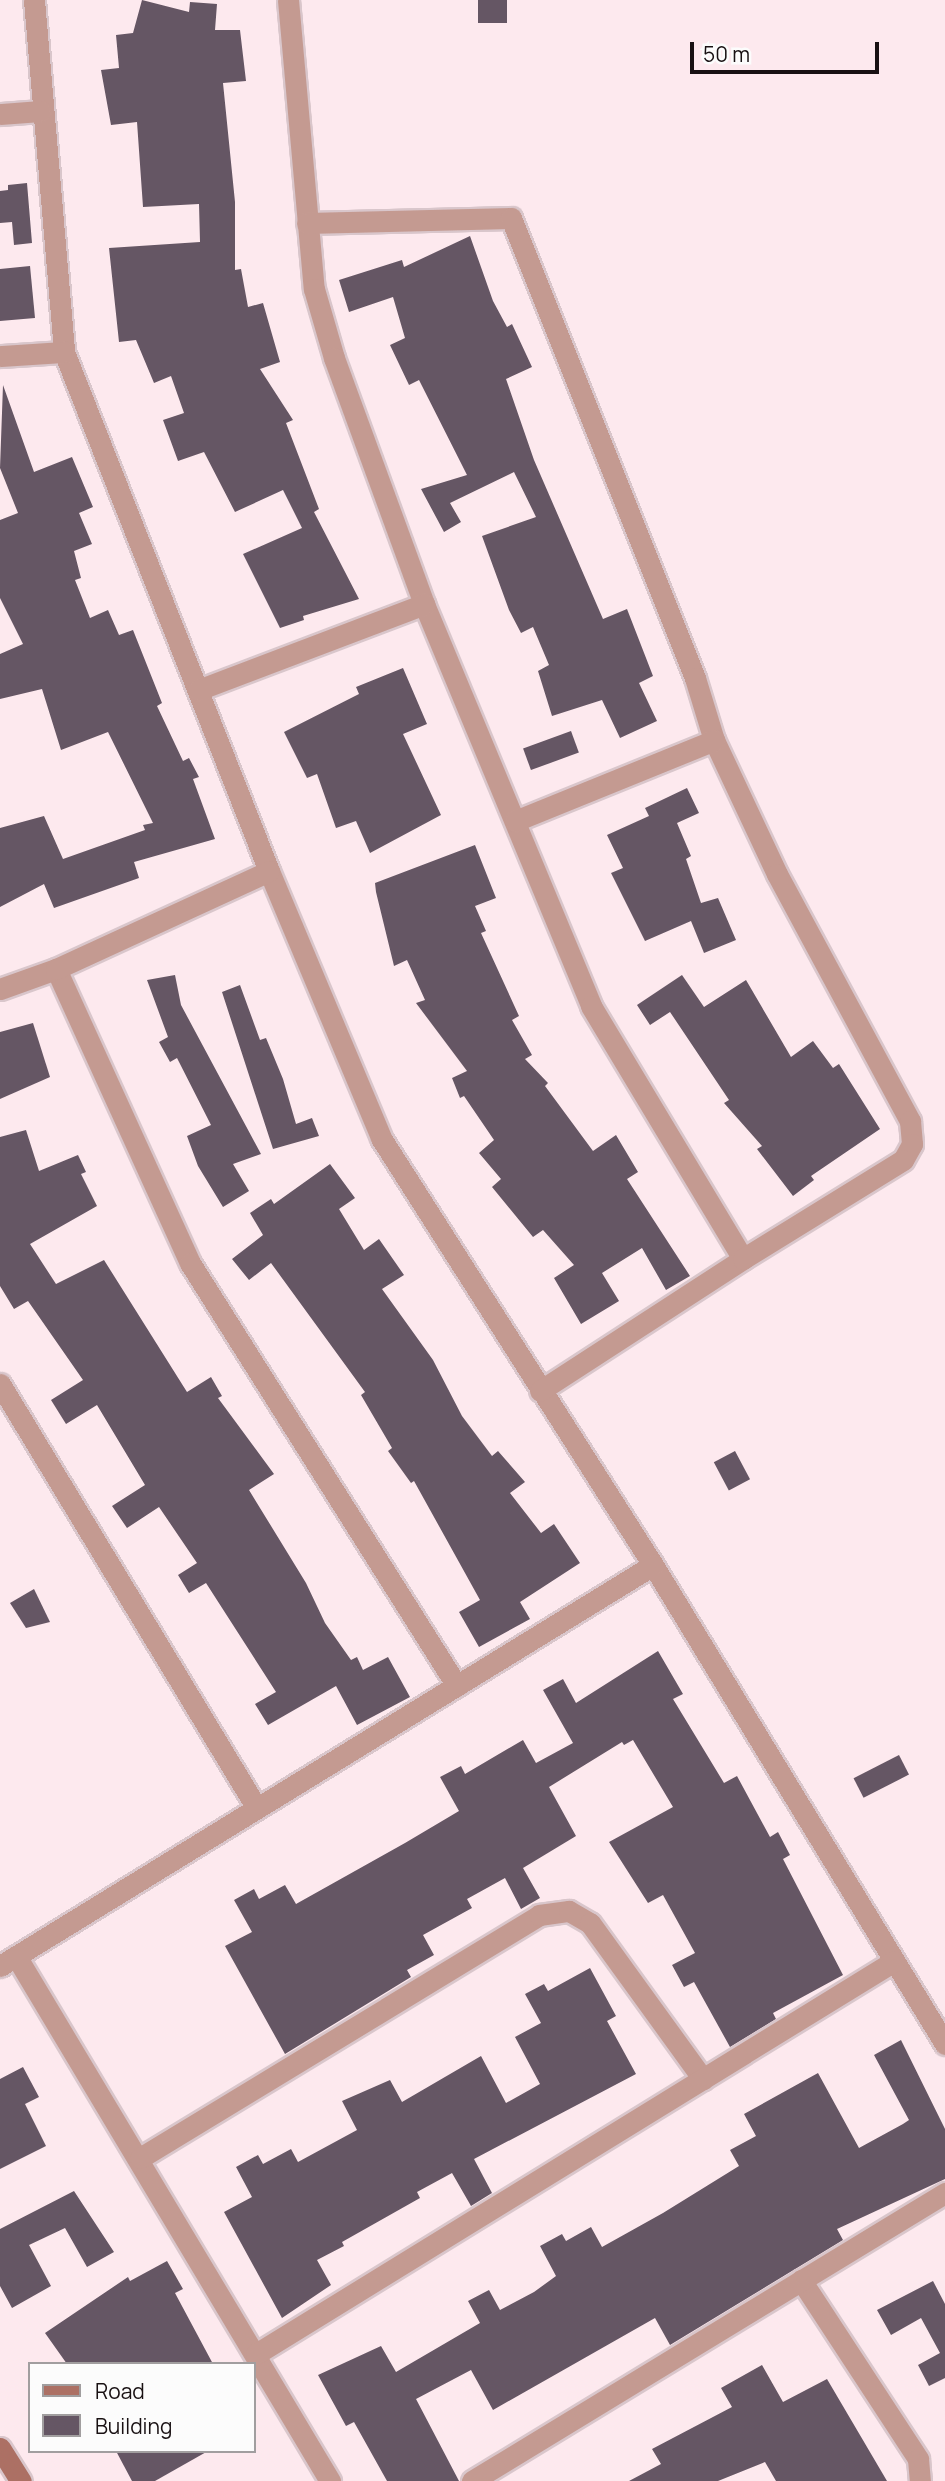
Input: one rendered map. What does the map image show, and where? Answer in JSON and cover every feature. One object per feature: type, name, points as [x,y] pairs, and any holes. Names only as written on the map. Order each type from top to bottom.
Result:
[{"type":"street","points":[[34,0],[40,111],[64,352],[269,871],[381,1138],[653,1565],[945,2044]]},
{"type":"street","points":[[288,0],[314,289],[334,358],[424,604],[591,1006],[743,1259]]},
{"type":"street","points":[[0,114],[40,111]]},
{"type":"street","points":[[307,223],[511,218],[695,678],[714,740],[777,874],[910,1121],[912,1144],[903,1160],[743,1259],[540,1391]]},
{"type":"street","points":[[0,356],[64,352]]},
{"type":"street","points":[[198,691],[424,604]]},
{"type":"street","points":[[515,821],[714,740]]},
{"type":"street","points":[[0,989],[56,969],[269,871]]},
{"type":"street","points":[[56,969],[190,1263],[457,1686]]},
{"type":"street","points":[[0,1384],[257,1808]]},
{"type":"street","points":[[330,2481],[140,2158],[8,1961],[653,1565]]},
{"type":"street","points":[[140,2158],[539,1915],[569,1911],[590,1923],[703,2079]]},
{"type":"street","points":[[256,2354],[894,1961]]},
{"type":"street","points":[[472,2481],[945,2193]]},
{"type":"street","points":[[801,2280],[918,2459],[920,2481]]},
{"type":"street","points":[[0,2448],[21,2481]]},
{"type":"building","points":[[142,0],[189,12],[190,2],[217,4],[215,30],[240,30],[246,81],[223,83],[235,202],[235,270],[241,269],[248,307],[263,303],[280,362],[260,369],[293,420],[286,423],[319,509],[314,512],[359,599],[303,616],[304,620],[280,628],[243,554],[302,528],[283,490],[235,512],[204,452],[178,461],[163,420],[184,413],[171,376],[154,383],[136,340],[119,342],[109,248],[200,242],[199,204],[143,207],[137,122],[111,125],[101,70],[119,68],[116,35],[133,33]]},
{"type":"building","points":[[478,0],[507,0],[507,23],[478,23]]},
{"type":"building","points":[[27,183],[32,243],[14,245],[12,222],[0,223],[0,191],[8,190],[8,185]]},
{"type":"building","points":[[470,236],[493,301],[507,327],[512,324],[532,367],[506,379],[534,460],[603,619],[627,609],[653,676],[639,683],[657,721],[620,738],[602,700],[552,716],[538,671],[549,665],[533,627],[521,633],[509,610],[482,536],[536,517],[514,472],[450,503],[461,522],[444,532],[421,489],[467,475],[419,380],[409,385],[390,345],[405,338],[393,297],[349,312],[339,280],[402,260],[404,267]]},
{"type":"building","points":[[30,266],[35,318],[0,321],[0,269]]},
{"type":"building","points":[[3,385],[34,472],[72,457],[93,507],[79,513],[92,544],[74,551],[81,578],[75,580],[90,618],[108,610],[119,635],[133,630],[162,703],[157,706],[183,761],[189,758],[199,777],[193,779],[215,839],[134,862],[139,878],[54,908],[44,884],[0,907],[0,828],[44,816],[63,859],[145,830],[143,825],[153,823],[108,732],[61,750],[42,689],[0,699],[0,654],[23,644],[0,598],[0,520],[18,513],[0,468]]},
{"type":"building","points":[[403,668],[427,724],[403,734],[441,815],[370,853],[356,821],[336,828],[317,774],[307,778],[284,732],[359,694],[356,687]]},
{"type":"building","points":[[571,731],[579,753],[531,770],[523,748]]},
{"type":"building","points":[[687,788],[699,813],[677,823],[691,856],[686,859],[701,903],[718,898],[736,940],[704,953],[691,921],[645,941],[611,873],[623,868],[607,835],[649,816],[645,808]]},
{"type":"building","points":[[475,845],[496,898],[475,906],[486,931],[481,933],[519,1016],[512,1020],[532,1055],[525,1059],[548,1083],[545,1086],[593,1151],[616,1135],[638,1172],[627,1179],[690,1276],[666,1290],[642,1248],[602,1273],[619,1301],[581,1324],[554,1278],[574,1265],[543,1230],[533,1237],[492,1187],[501,1179],[479,1153],[494,1140],[464,1096],[460,1098],[452,1078],[467,1071],[416,1003],[425,1000],[407,960],[394,966],[376,892],[375,883]]},
{"type":"building","points":[[175,975],[181,1005],[261,1154],[233,1164],[249,1191],[223,1207],[198,1166],[187,1136],[211,1125],[177,1058],[170,1062],[159,1042],[168,1037],[147,980]]},
{"type":"building","points":[[682,975],[704,1007],[746,980],[791,1057],[813,1041],[833,1068],[839,1064],[880,1129],[811,1176],[814,1180],[793,1196],[757,1149],[762,1146],[724,1103],[729,1100],[670,1012],[650,1025],[637,1005]]},
{"type":"building","points":[[240,985],[260,1040],[266,1038],[283,1079],[296,1124],[312,1118],[319,1136],[273,1149],[222,992]]},
{"type":"building","points":[[33,1023],[50,1077],[0,1099],[0,1032]]},
{"type":"building","points":[[26,1130],[39,1171],[78,1155],[86,1172],[81,1174],[97,1206],[30,1244],[56,1284],[104,1260],[187,1392],[211,1377],[222,1396],[218,1398],[274,1474],[249,1490],[306,1583],[325,1623],[351,1660],[357,1657],[363,1670],[388,1657],[410,1697],[357,1725],[336,1686],[268,1725],[255,1704],[276,1692],[206,1583],[189,1593],[178,1575],[197,1563],[159,1507],[127,1528],[112,1506],[145,1485],[97,1405],[66,1424],[51,1400],[83,1380],[28,1301],[14,1309],[0,1286],[0,1137]]},
{"type":"building","points":[[330,1164],[355,1198],[339,1209],[364,1250],[379,1239],[404,1275],[382,1289],[433,1360],[462,1416],[492,1456],[498,1451],[525,1482],[510,1493],[541,1533],[554,1524],[580,1563],[520,1602],[530,1619],[479,1647],[459,1612],[480,1600],[414,1481],[411,1483],[388,1451],[392,1448],[361,1395],[365,1392],[271,1263],[249,1280],[232,1259],[263,1235],[250,1213],[271,1199],[274,1204]]},
{"type":"building","points":[[735,1451],[750,1479],[729,1491],[714,1462]]},
{"type":"building","points":[[34,1589],[50,1622],[26,1628],[10,1603]]},
{"type":"building","points":[[658,1651],[683,1694],[673,1699],[724,1783],[737,1776],[770,1837],[778,1832],[790,1855],[783,1859],[843,1975],[773,2013],[776,2019],[730,2047],[694,1982],[684,1987],[672,1965],[695,1953],[663,1895],[648,1903],[609,1842],[673,1807],[633,1740],[624,1745],[622,1742],[549,1787],[576,1836],[523,1868],[540,1898],[521,1909],[505,1878],[467,1899],[472,1908],[423,1935],[434,1955],[407,1970],[411,1977],[285,2054],[225,1946],[252,1932],[234,1900],[254,1889],[259,1899],[285,1885],[296,1904],[405,1843],[459,1811],[440,1777],[461,1766],[465,1774],[523,1740],[536,1763],[573,1743],[543,1690],[563,1679],[576,1703]]},
{"type":"building","points":[[899,1755],[909,1775],[864,1798],[854,1778]]},
{"type":"building","points":[[590,1968],[616,2016],[607,2021],[636,2074],[474,2159],[492,2193],[471,2206],[452,2173],[417,2192],[420,2198],[342,2242],[344,2246],[317,2260],[331,2285],[282,2318],[224,2212],[252,2197],[236,2167],[258,2155],[263,2164],[291,2149],[298,2162],[357,2130],[342,2101],[390,2080],[402,2102],[481,2056],[506,2103],[540,2084],[515,2037],[541,2023],[525,1994],[544,1984],[548,1991]]},
{"type":"building","points":[[901,2040],[945,2129],[945,2179],[837,2229],[843,2240],[670,2345],[655,2318],[493,2410],[471,2370],[416,2399],[459,2481],[387,2481],[354,2422],[346,2426],[318,2375],[381,2346],[396,2372],[480,2323],[468,2301],[489,2290],[500,2310],[534,2292],[556,2276],[540,2246],[562,2234],[566,2241],[591,2227],[602,2247],[739,2166],[730,2150],[756,2136],[744,2114],[818,2073],[859,2148],[903,2124],[909,2120],[874,2055]]},
{"type":"building","points":[[23,2067],[39,2097],[25,2104],[46,2146],[0,2169],[0,2079]]},
{"type":"building","points":[[74,2191],[114,2252],[87,2267],[65,2228],[29,2245],[51,2286],[12,2308],[0,2286],[0,2229]]},
{"type":"building","points":[[167,2261],[183,2289],[175,2293],[212,2362],[66,2362],[45,2333],[128,2277],[130,2281]]},
{"type":"building","points":[[933,2281],[945,2304],[945,2378],[929,2386],[918,2365],[940,2353],[921,2318],[891,2335],[877,2310]]},
{"type":"building","points":[[762,2365],[783,2402],[827,2379],[887,2481],[776,2481],[765,2462],[718,2481],[629,2481],[661,2464],[652,2449],[732,2407],[721,2388]]},
{"type":"building","points":[[117,2453],[204,2453],[155,2481],[132,2481]]}]
